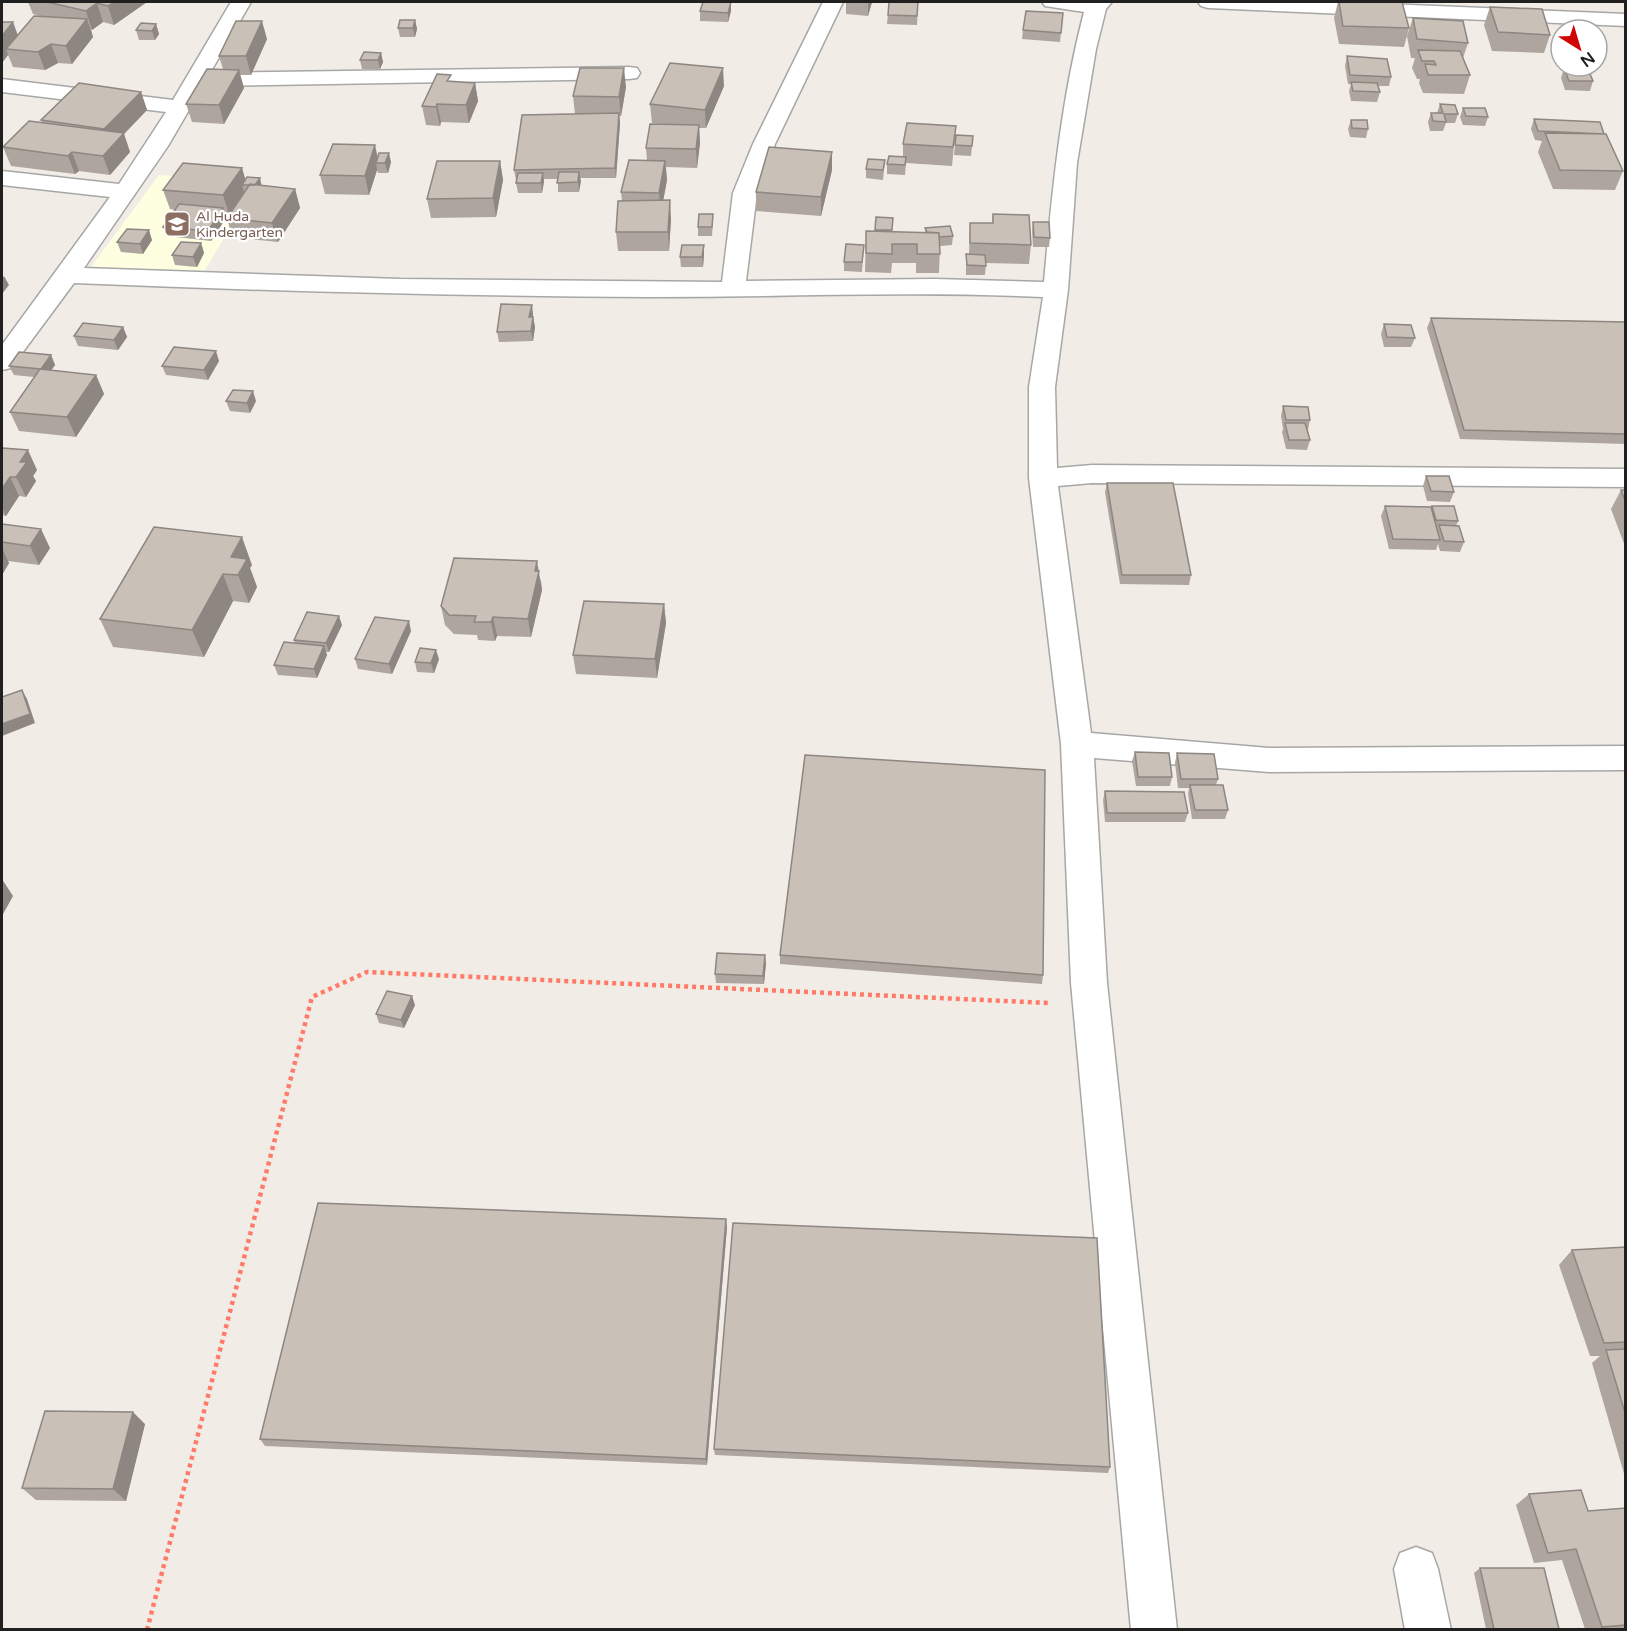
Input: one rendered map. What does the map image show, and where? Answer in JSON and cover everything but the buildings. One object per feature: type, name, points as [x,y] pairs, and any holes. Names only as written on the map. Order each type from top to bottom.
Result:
[{"type":"street","points":[[2,362],[126,192],[180,107],[241,2]]},
{"type":"street","points":[[733,289],[745,193],[764,144],[833,2]]},
{"type":"street","points":[[1052,2],[1099,4],[1085,49],[1066,163],[1056,290],[1042,387],[1043,478],[1077,744],[1091,1005],[1154,1629]]},
{"type":"street","points":[[1208,2],[1626,20]]},
{"type":"street","points":[[195,80],[629,73]]},
{"type":"street","points":[[2,85],[180,107]]},
{"type":"street","points":[[2,178],[126,192]]},
{"type":"street","points":[[67,275],[289,285],[733,289],[932,286],[1056,290]]},
{"type":"street","points":[[1043,478],[1092,474],[1626,478]]},
{"type":"street","points":[[1077,744],[1269,760],[1626,758]]},
{"type":"street","points":[[1416,1569],[1428,1629]]},
{"type":"path","points":[[147,1629],[312,998],[367,972],[1091,1005]]},
{"type":"shaded area","name":"Al Huda Kindergarten","points":[[159,175],[258,182],[203,273],[91,267]]},
{"type":"place","name":"Al Huda Kindergarten","points":[[177,224]]}]
